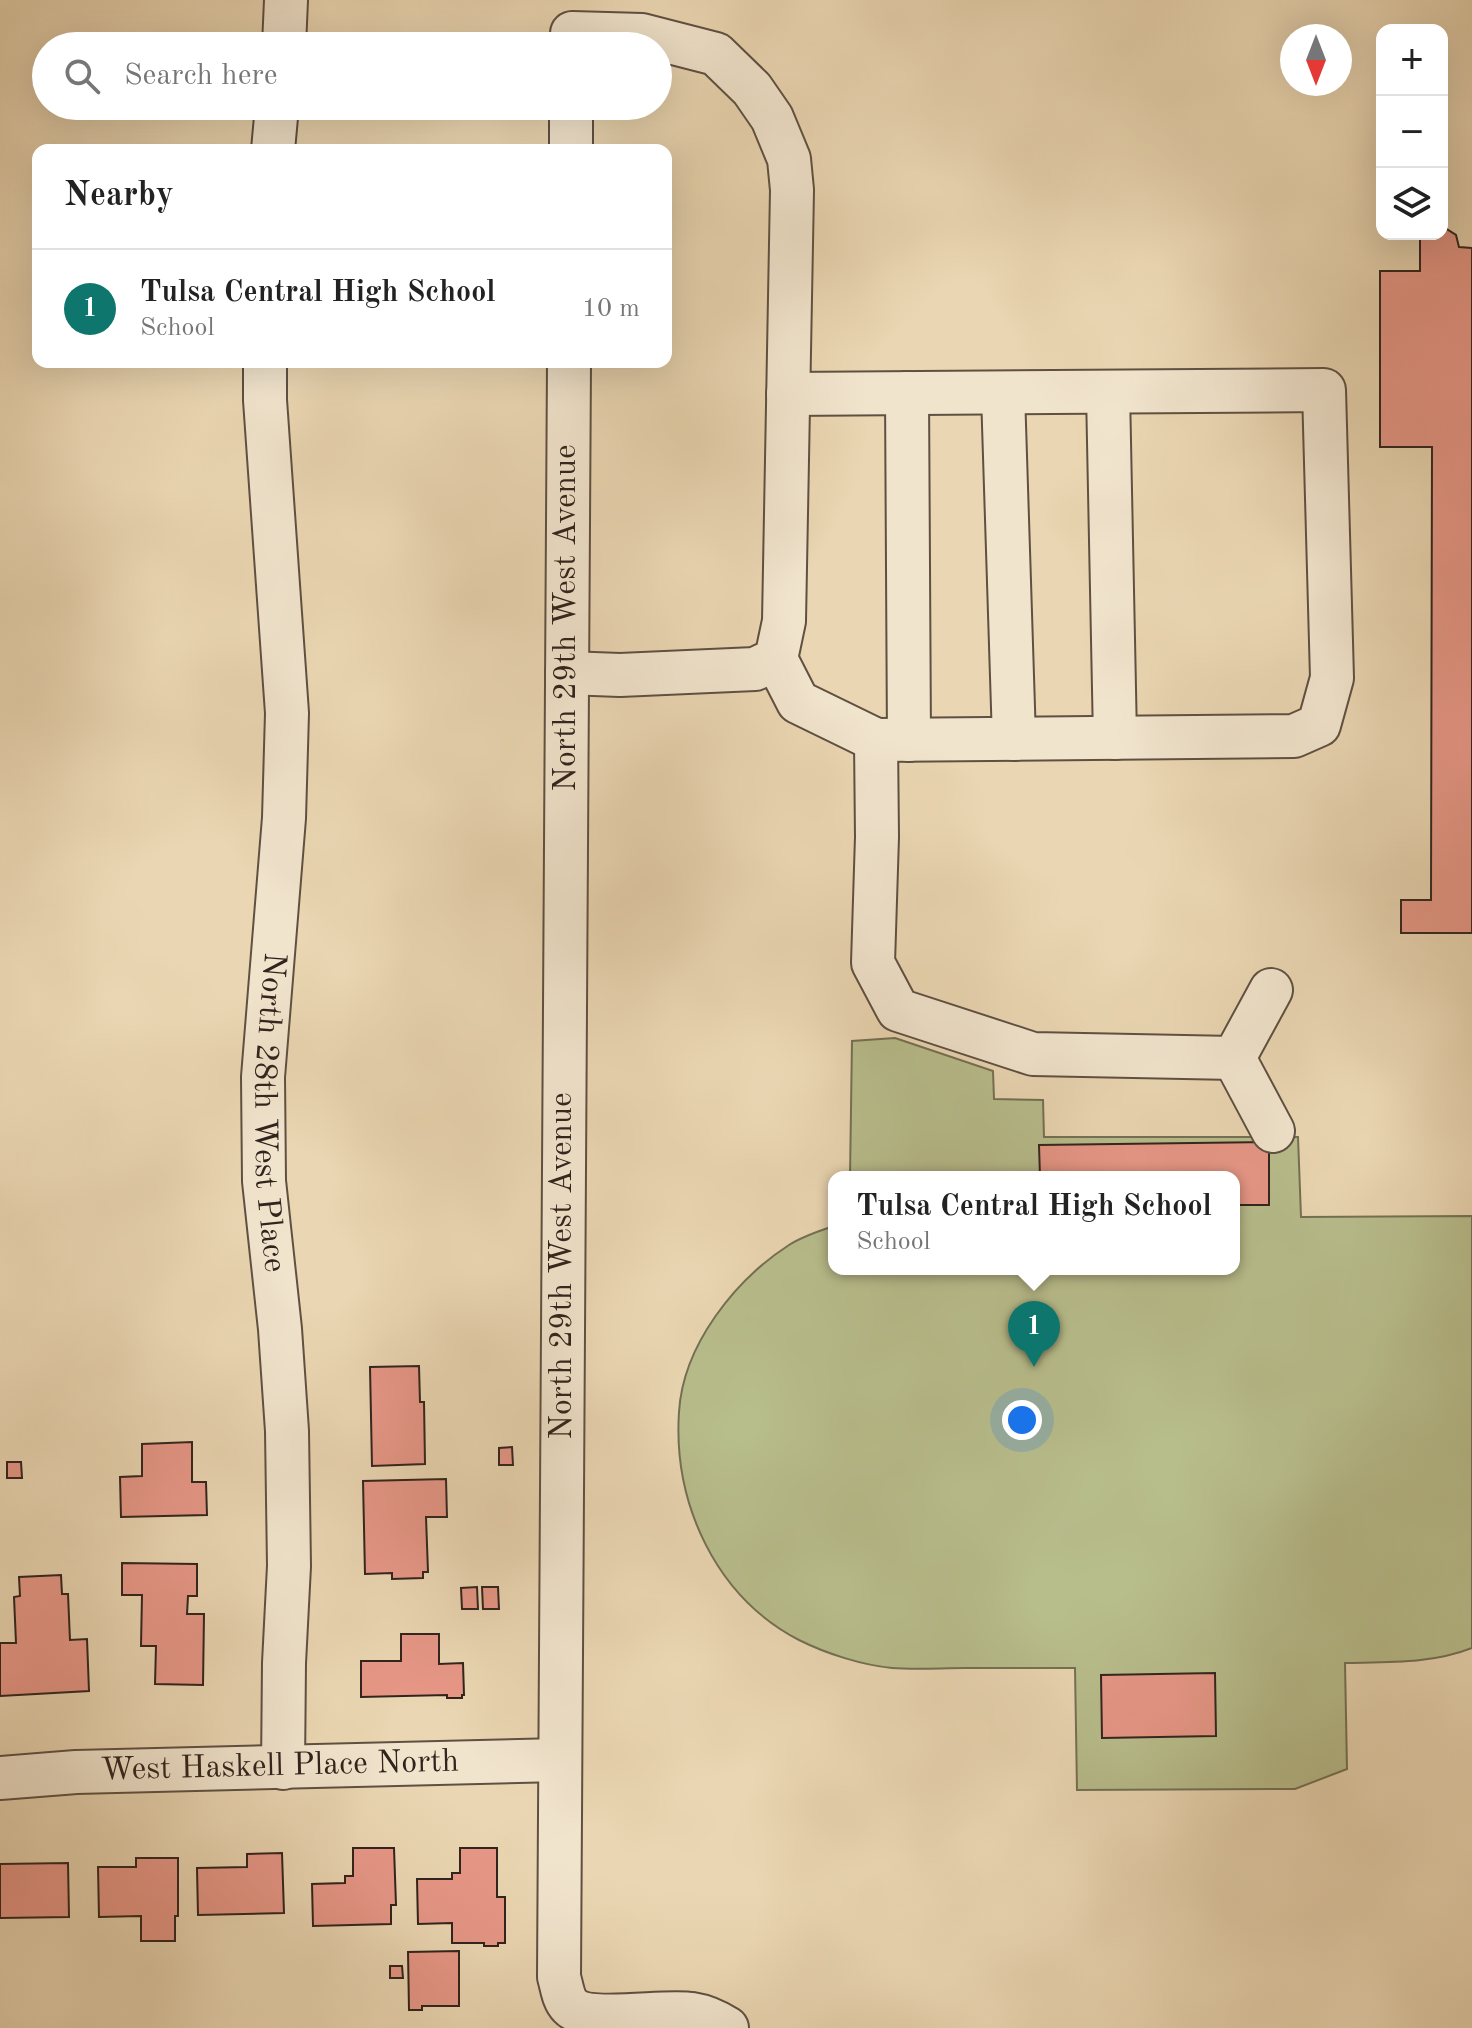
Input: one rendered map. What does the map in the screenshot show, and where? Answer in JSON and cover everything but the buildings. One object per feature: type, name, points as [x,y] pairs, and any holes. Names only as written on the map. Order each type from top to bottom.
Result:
[{"type":"street","points":[[285,32],[286,0]]},
{"type":"street","points":[[572,26],[619,32]]},
{"type":"street","points":[[672,43],[716,54],[752,89],[772,118],[789,159],[792,190],[788,394],[784,621],[776,659],[798,702],[893,740],[1294,736],[1319,725],[1332,678],[1324,390],[788,394]]},
{"type":"street","points":[[274,144],[276,120]]},
{"type":"street","points":[[571,120],[571,144]]},
{"type":"street","name":"North 28th West Place","points":[[265,368],[287,713],[284,818],[263,1077],[264,1181],[287,1431],[289,1566],[283,1768]]},
{"type":"street","name":"North 29th West Avenue","points":[[569,368],[559,1977],[568,2005],[579,2013],[603,2016],[691,2014],[716,2021],[727,2028]]},
{"type":"street","points":[[1108,392],[1115,738]]},
{"type":"street","points":[[907,393],[893,740],[877,837],[873,963],[898,1010],[1033,1054],[1234,1058]]},
{"type":"street","points":[[1003,393],[1014,739]]},
{"type":"street","points":[[567,673],[620,675],[755,669],[776,659]]},
{"type":"street","points":[[1234,1058],[1271,990]]},
{"type":"street","points":[[1234,1058],[1273,1131]]},
{"type":"street","name":"West Haskell Place North","points":[[0,1778],[76,1772],[560,1760]]},
{"type":"green space","points":[[895,1038],[993,1071],[994,1099],[1043,1100],[1044,1137],[1298,1137],[1301,1217],[1472,1216],[1472,1648],[1426,1660],[1345,1663],[1347,1769],[1295,1789],[1077,1790],[1075,1668],[901,1669],[857,1662],[799,1640],[770,1622],[744,1599],[723,1573],[692,1513],[684,1480],[679,1446],[683,1387],[690,1363],[715,1316],[750,1276],[794,1242],[828,1228],[828,1275],[1240,1275],[1240,1171],[850,1171],[852,1041]]},
{"type":"place","name":"Tulsa Central High School","points":[[1034,1367]]}]
